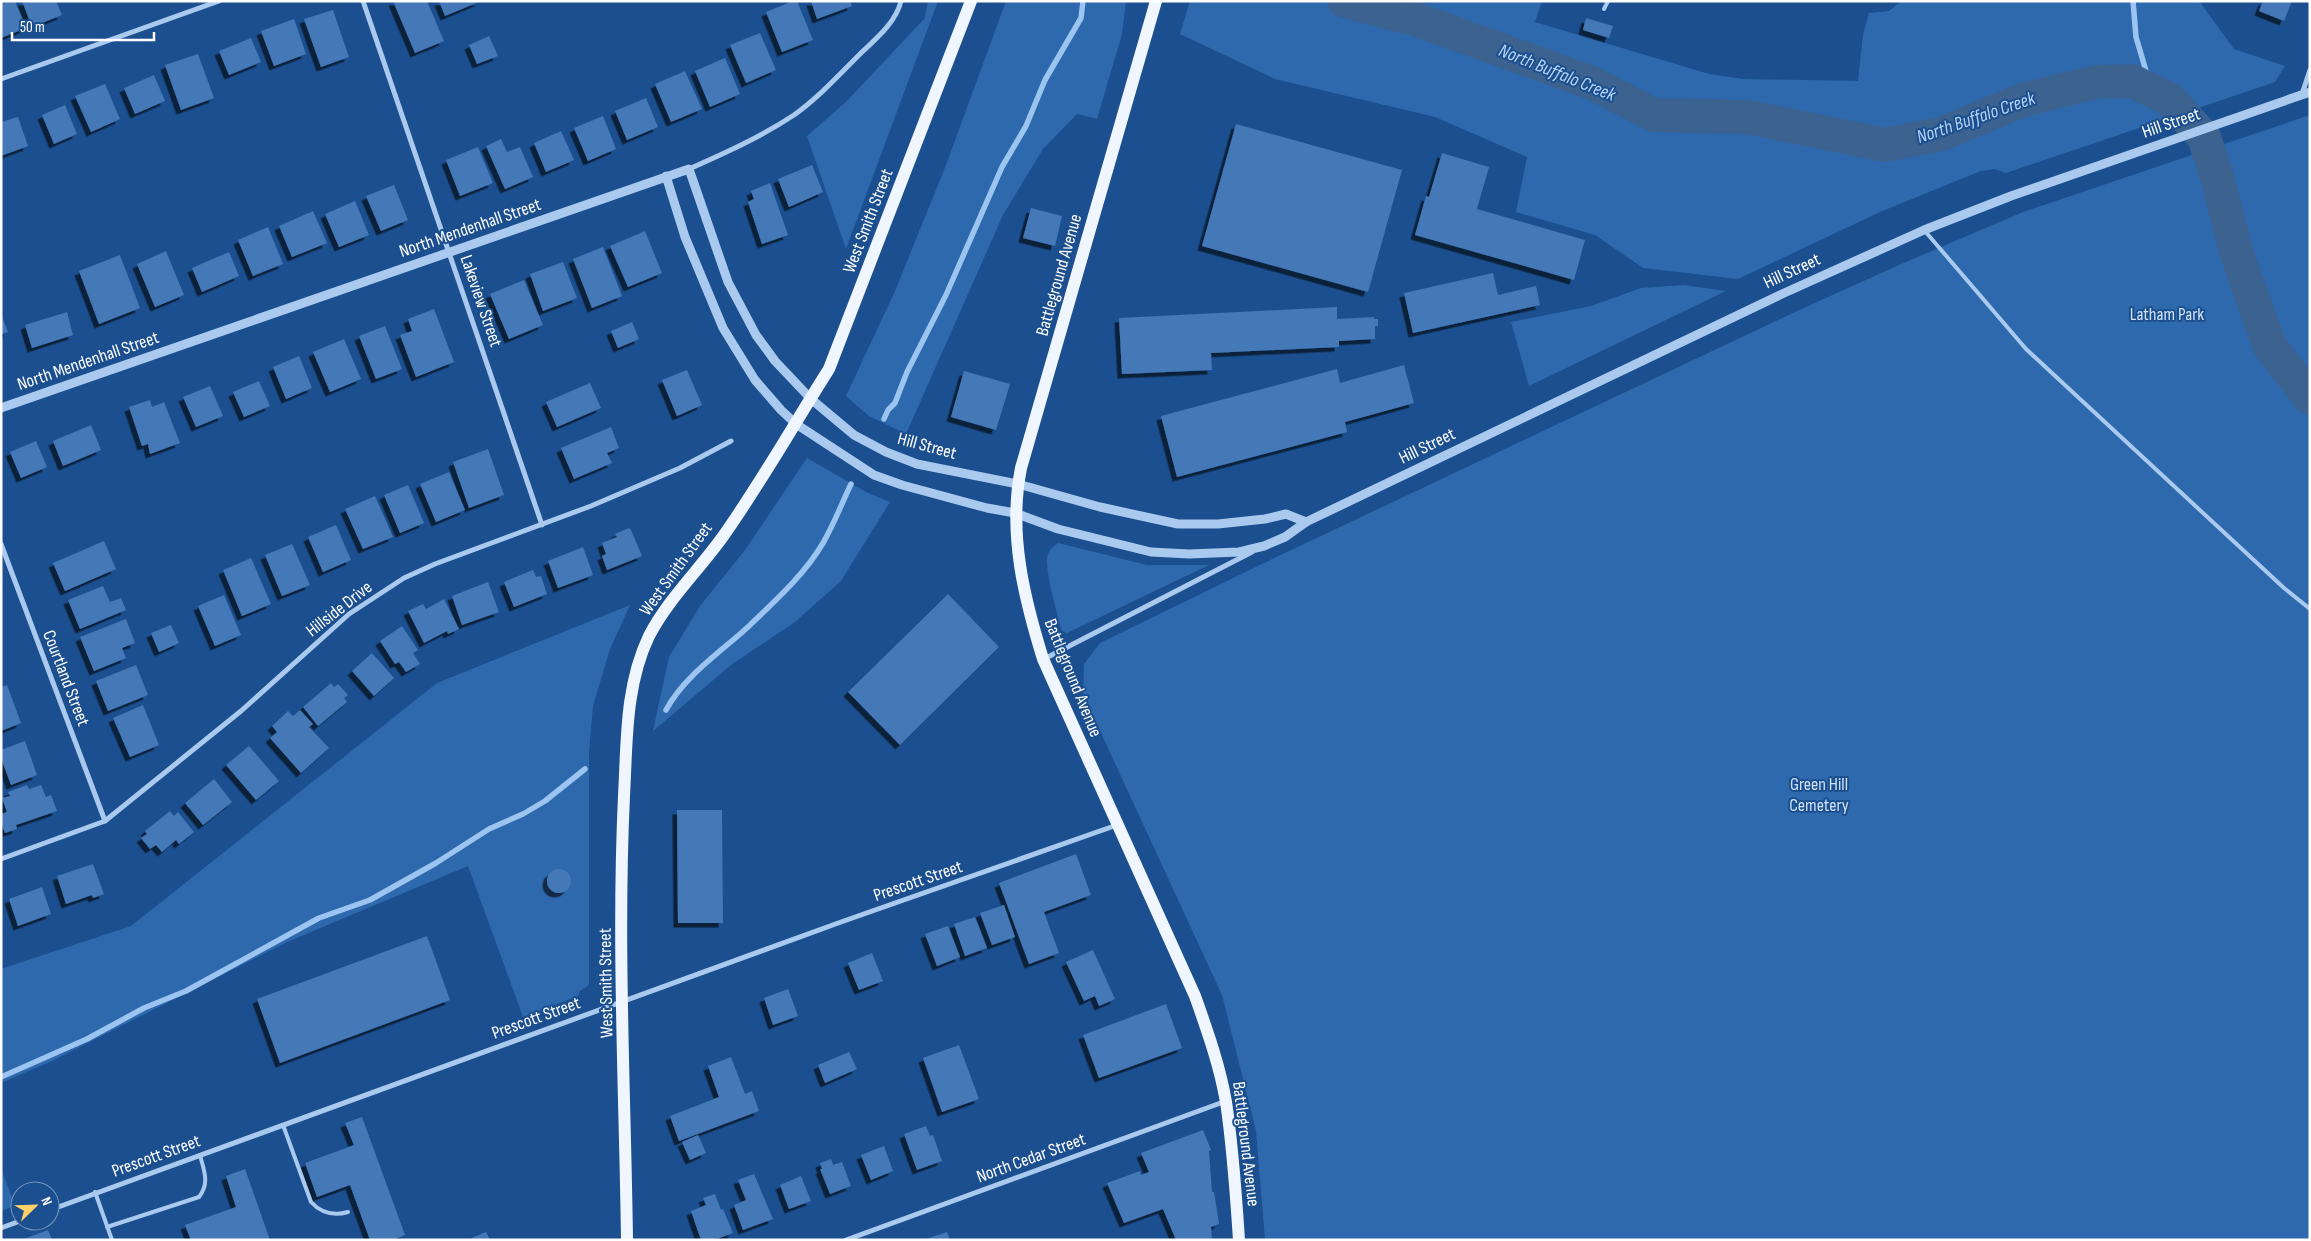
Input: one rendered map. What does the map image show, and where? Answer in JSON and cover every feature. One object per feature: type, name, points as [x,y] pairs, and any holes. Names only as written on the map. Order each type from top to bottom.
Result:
[{"type":"main road","name":"West Smith Street","points":[[627,1240],[622,858],[629,706],[636,674],[649,636],[673,599],[724,535],[796,424],[829,369],[971,1]]},
{"type":"main road","name":"Battleground Avenue","points":[[1156,1],[1018,484],[1015,513],[1022,578],[1027,604],[1043,659],[1195,996],[1213,1049],[1226,1101],[1239,1240]]},
{"type":"street","points":[[1,79],[219,1]]},
{"type":"street","name":"Lakeview Street","points":[[362,1],[450,252],[542,525]]},
{"type":"street","name":"North Mendenhall Street","points":[[1,408],[689,169],[749,142],[795,114],[822,92],[885,30],[899,10],[901,1]]},
{"type":"street","points":[[2306,93],[2310,70]]},
{"type":"street","name":"Hill Street","points":[[1043,659],[1285,537],[1306,522],[1782,294],[1924,230],[2011,196],[2306,93]]},
{"type":"street","name":"Hill Street","points":[[689,169],[728,282],[756,335],[775,361],[810,399],[854,435],[886,452],[917,464],[1018,484],[1100,508],[1178,524],[1218,524],[1265,519],[1286,514],[1306,522]]},
{"type":"street","name":"Hill Street","points":[[666,176],[685,237],[723,328],[755,380],[796,424],[874,474],[902,485],[987,508],[1015,513],[1058,529],[1151,552],[1190,554],[1239,552],[1264,546]]},
{"type":"street","name":"Hillside Drive","points":[[1,859],[105,821],[241,711],[349,614],[404,578],[435,564],[542,525],[680,468],[731,441]]},
{"type":"street","name":"Courtland Street","points":[[1,544],[105,821]]},
{"type":"street","name":"Prescott Street","points":[[60,1206],[624,1001],[1118,825]]},
{"type":"street","name":"North Cedar Street","points":[[846,1240],[1226,1101]]},
{"type":"lane","points":[[1604,9],[1608,1]]},
{"type":"lane","points":[[1924,230],[2026,349],[2277,582],[2310,608]]},
{"type":"lane","points":[[282,1125],[312,1202],[321,1210],[330,1214],[337,1215],[348,1212]]},
{"type":"lane","points":[[107,1227],[199,1197],[205,1189],[206,1177],[200,1155]]},
{"type":"lane","points":[[95,1192],[112,1240]]},
{"type":"green space","points":[[928,1],[938,1],[846,249],[807,136],[846,102],[925,18]]},
{"type":"green space","points":[[1006,1],[1126,1],[1122,34],[1097,119],[1077,114],[1043,149],[1003,215],[906,434],[869,416],[846,396],[895,291],[946,165]]},
{"type":"green space","points":[[1190,1],[1542,1],[1535,22],[1709,74],[1743,79],[1858,81],[1863,35],[1869,13],[1889,11],[1902,1],[2199,1],[2234,49],[2285,66],[2275,82],[2006,173],[1994,169],[1981,171],[1880,212],[1738,279],[1643,268],[1595,235],[1516,212],[1527,157],[1435,117],[1275,79],[1180,34]]},
{"type":"green space","name":"Green Hill Cemetery","points":[[2310,115],[2310,1240],[1265,1240],[1256,1131],[1222,995],[1083,694],[1084,664],[1100,643],[1266,562],[1797,311],[1899,265],[2023,212]]},
{"type":"green space","points":[[1684,285],[1726,291],[1529,386],[1511,322],[1591,306],[1641,288]]},
{"type":"green space","points":[[807,458],[866,492],[890,502],[841,581],[795,622],[731,665],[653,731],[669,657],[700,606],[745,550]]},
{"type":"green space","points":[[1058,543],[1147,565],[1209,565],[1067,633],[1062,631],[1052,592],[1047,560],[1051,549]]},
{"type":"green space","points":[[630,605],[610,649],[593,706],[589,752],[589,985],[580,991],[578,996],[523,1017],[468,866],[287,942],[52,1061],[1,1083],[1,969],[131,926],[437,683]]},
{"type":"green space","points":[[1,1168],[10,1192],[10,1208],[1,1211]]},
{"type":"building","points":[[1,1],[15,1],[26,28],[1,38]]},
{"type":"building","points":[[22,1],[56,1],[62,15],[32,27]]},
{"type":"building","points":[[393,1],[427,1],[444,41],[415,53]]},
{"type":"building","points":[[439,1],[481,1],[445,16]]},
{"type":"building","points":[[797,1],[813,40],[782,52],[766,12]]},
{"type":"building","points":[[811,1],[850,1],[852,6],[817,19]]},
{"type":"building","points":[[2263,1],[2292,1],[2284,21],[2259,11]]},
{"type":"building","points":[[333,10],[349,57],[321,67],[304,19]]},
{"type":"building","points":[[1586,18],[1613,26],[1609,38],[1583,30]]},
{"type":"building","points":[[294,19],[306,54],[274,66],[261,31]]},
{"type":"building","points":[[760,33],[776,70],[746,83],[730,45]]},
{"type":"building","points":[[489,36],[498,56],[477,64],[469,45]]},
{"type":"building","points":[[251,38],[261,62],[229,75],[219,51]]},
{"type":"building","points":[[198,54],[214,98],[181,110],[165,65]]},
{"type":"building","points":[[725,58],[740,94],[710,107],[695,71]]},
{"type":"building","points":[[685,71],[702,109],[671,122],[655,84]]},
{"type":"building","points":[[154,75],[165,101],[135,114],[124,88]]},
{"type":"building","points":[[105,84],[120,119],[91,132],[75,96]]},
{"type":"building","points":[[646,98],[658,127],[627,140],[615,111]]},
{"type":"building","points":[[65,105],[77,134],[54,144],[42,115]]},
{"type":"building","points":[[603,116],[616,149],[588,161],[574,128]]},
{"type":"building","points":[[18,117],[28,146],[1,156],[1,122]]},
{"type":"building","points":[[1236,124],[1402,170],[1368,292],[1202,246]]},
{"type":"building","points":[[561,131],[574,160],[546,172],[534,143]]},
{"type":"building","points":[[501,139],[507,152],[520,147],[533,177],[505,189],[486,146]]},
{"type":"building","points":[[478,147],[493,183],[460,196],[446,160]]},
{"type":"building","points":[[1442,153],[1489,167],[1477,209],[1585,240],[1574,280],[1415,235],[1426,196],[1429,197]]},
{"type":"building","points":[[812,165],[823,192],[789,207],[778,179]]},
{"type":"building","points":[[770,183],[788,235],[762,244],[748,202],[754,199],[751,191]]},
{"type":"building","points":[[394,185],[408,220],[381,231],[366,196]]},
{"type":"building","points":[[355,201],[369,235],[339,247],[325,214]]},
{"type":"building","points":[[1031,208],[1062,216],[1055,246],[1023,238]]},
{"type":"building","points":[[313,211],[327,243],[292,257],[279,226]]},
{"type":"building","points":[[268,227],[283,264],[253,276],[238,240]]},
{"type":"building","points":[[645,231],[662,273],[628,287],[610,246]]},
{"type":"building","points":[[603,247],[622,296],[592,308],[573,259]]},
{"type":"building","points":[[166,251],[184,295],[155,307],[137,264]]},
{"type":"building","points":[[229,252],[239,276],[202,292],[192,268]]},
{"type":"building","points":[[120,255],[140,308],[99,324],[79,271]]},
{"type":"building","points":[[563,262],[577,298],[543,311],[530,274]]},
{"type":"building","points":[[1493,273],[1498,295],[1536,286],[1540,305],[1413,333],[1404,293]]},
{"type":"building","points":[[524,280],[543,325],[509,339],[490,294]]},
{"type":"building","points":[[1337,307],[1337,319],[1374,317],[1374,319],[1378,319],[1378,326],[1375,326],[1375,339],[1339,341],[1339,347],[1211,353],[1212,370],[1122,374],[1119,318]]},
{"type":"building","points":[[434,309],[454,362],[416,377],[400,335],[412,331],[408,319]]},
{"type":"building","points":[[67,312],[73,335],[32,348],[25,325]]},
{"type":"building","points":[[1,314],[8,332],[1,334]]},
{"type":"building","points":[[632,322],[639,339],[618,348],[611,331]]},
{"type":"building","points":[[385,326],[402,369],[376,379],[359,336]]},
{"type":"building","points":[[344,339],[361,379],[330,392],[313,352]]},
{"type":"building","points":[[299,356],[312,388],[286,399],[273,367]]},
{"type":"building","points":[[1404,365],[1414,403],[1345,422],[1347,432],[1177,477],[1161,416],[1337,369],[1340,383]]},
{"type":"building","points":[[687,370],[702,405],[677,416],[662,380]]},
{"type":"building","points":[[964,371],[1010,384],[996,430],[951,417]]},
{"type":"building","points":[[259,381],[270,406],[244,417],[233,392]]},
{"type":"building","points":[[590,383],[601,408],[557,427],[546,402]]},
{"type":"building","points":[[210,386],[223,416],[196,427],[183,397]]},
{"type":"building","points":[[150,400],[152,407],[164,402],[180,443],[150,454],[148,444],[142,446],[129,407]]},
{"type":"building","points":[[91,425],[101,450],[63,466],[53,441]]},
{"type":"building","points":[[611,427],[619,448],[607,453],[612,463],[574,479],[561,448]]},
{"type":"building","points":[[36,441],[47,467],[21,478],[10,452]]},
{"type":"building","points":[[488,449],[504,495],[469,508],[453,462]]},
{"type":"building","points":[[449,472],[465,510],[436,522],[420,484]]},
{"type":"building","points":[[408,485],[424,523],[400,533],[384,495]]},
{"type":"building","points":[[375,496],[393,537],[363,549],[345,509]]},
{"type":"building","points":[[336,525],[351,560],[323,572],[308,537]]},
{"type":"building","points":[[629,528],[642,556],[607,570],[602,556],[606,554],[602,543],[617,537],[615,534]]},
{"type":"building","points":[[104,541],[116,569],[65,591],[53,563]]},
{"type":"building","points":[[292,544],[310,585],[282,596],[265,555]]},
{"type":"building","points":[[583,547],[593,575],[558,588],[548,561]]},
{"type":"building","points":[[251,558],[271,604],[242,616],[223,570]]},
{"type":"building","points":[[533,570],[536,577],[541,576],[547,594],[514,607],[504,582]]},
{"type":"building","points":[[488,582],[499,612],[462,625],[452,596]]},
{"type":"building","points":[[103,586],[110,602],[121,598],[126,610],[80,629],[68,600]]},
{"type":"building","points":[[948,594],[999,647],[900,745],[848,692]]},
{"type":"building","points":[[224,595],[241,635],[215,646],[198,606]]},
{"type":"building","points":[[444,599],[459,629],[448,634],[447,631],[424,643],[408,611],[423,604],[426,609]]},
{"type":"building","points":[[126,619],[135,643],[122,648],[126,658],[94,671],[80,637]]},
{"type":"building","points":[[171,625],[179,643],[159,652],[151,633]]},
{"type":"building","points":[[402,626],[418,650],[413,653],[420,664],[406,672],[399,662],[395,664],[380,641]]},
{"type":"building","points":[[372,653],[394,678],[374,696],[352,671]]},
{"type":"building","points":[[136,665],[148,695],[108,711],[96,681]]},
{"type":"building","points":[[331,683],[334,687],[338,684],[348,695],[344,698],[347,702],[318,726],[303,707]]},
{"type":"building","points":[[7,685],[21,723],[1,731],[1,687]]},
{"type":"building","points":[[143,705],[159,745],[130,757],[113,718]]},
{"type":"building","points":[[300,710],[313,724],[309,727],[329,748],[301,773],[270,738],[277,732],[272,726],[288,711],[293,716]]},
{"type":"building","points":[[25,741],[37,775],[11,785],[1,758],[1,750]]},
{"type":"building","points":[[249,746],[279,781],[256,800],[226,765]]},
{"type":"building","points":[[214,779],[232,802],[203,825],[185,803]]},
{"type":"building","points":[[27,785],[29,789],[41,785],[46,797],[51,795],[57,811],[16,825],[17,829],[5,833],[1,823],[1,814],[7,812],[2,798],[10,796],[8,792]]},
{"type":"building","points":[[677,810],[722,810],[723,923],[678,923]]},
{"type":"building","points":[[170,811],[174,816],[178,812],[194,832],[179,844],[176,840],[162,852],[156,845],[150,849],[141,838],[147,834],[145,831]]},
{"type":"building","points":[[1076,854],[1091,895],[1044,912],[1059,953],[1029,964],[999,883]]},
{"type":"building","points":[[93,864],[104,894],[93,898],[92,895],[66,904],[57,876]]},
{"type":"building","points":[[559,869],[568,872],[571,881],[568,890],[559,893],[550,890],[547,881],[550,872]]},
{"type":"building","points":[[42,887],[51,914],[18,926],[9,899]]},
{"type":"building","points":[[1004,905],[1015,937],[992,945],[980,913]]},
{"type":"building","points":[[975,917],[987,948],[965,956],[954,924]]},
{"type":"building","points":[[948,926],[960,957],[937,966],[925,934]]},
{"type":"building","points":[[427,936],[450,1000],[280,1063],[257,999]]},
{"type":"building","points":[[1093,950],[1115,999],[1099,1006],[1095,996],[1084,1001],[1066,962]]},
{"type":"building","points":[[872,953],[883,981],[859,990],[848,963]]},
{"type":"building","points":[[788,989],[798,1016],[773,1025],[764,998]]},
{"type":"building","points":[[1166,1004],[1182,1048],[1099,1078],[1083,1035]]},
{"type":"building","points":[[959,1045],[979,1099],[942,1112],[923,1058]]},
{"type":"building","points":[[849,1052],[857,1069],[825,1083],[818,1065]]},
{"type":"building","points":[[731,1057],[745,1094],[752,1091],[759,1111],[679,1141],[670,1116],[719,1097],[708,1066]]},
{"type":"building","points":[[362,1117],[405,1235],[393,1240],[370,1240],[350,1185],[317,1197],[305,1163],[354,1145],[345,1123]]},
{"type":"building","points":[[926,1126],[930,1136],[933,1135],[942,1161],[917,1170],[904,1134]]},
{"type":"building","points":[[1203,1130],[1211,1150],[1209,1151],[1212,1192],[1214,1192],[1219,1224],[1211,1227],[1212,1240],[1176,1240],[1163,1209],[1124,1223],[1107,1183],[1140,1171],[1141,1175],[1149,1172],[1141,1153]]},
{"type":"building","points":[[698,1135],[706,1153],[690,1160],[682,1142]]},
{"type":"building","points":[[884,1146],[893,1171],[871,1180],[861,1155]]},
{"type":"building","points":[[831,1159],[833,1165],[842,1162],[851,1186],[830,1194],[820,1169],[822,1169],[820,1163]]},
{"type":"building","points":[[245,1169],[270,1240],[191,1240],[185,1225],[236,1207],[226,1176]]},
{"type":"building","points":[[754,1174],[773,1219],[743,1230],[734,1205],[746,1200],[738,1180]]},
{"type":"building","points":[[801,1176],[811,1201],[789,1209],[780,1185]]},
{"type":"building","points":[[715,1194],[733,1233],[714,1240],[701,1240],[691,1211],[706,1205],[703,1198]]},
{"type":"building","points":[[48,1231],[52,1240],[21,1240]]},
{"type":"building","points":[[486,1232],[490,1240],[467,1240]]},
{"type":"building","points":[[947,1232],[950,1240],[926,1240],[926,1239]]},
{"type":"waterway","points":[[884,419],[888,410],[895,403],[907,372],[946,295],[1002,167],[1026,126],[1045,80],[1081,18],[1083,1]]},
{"type":"waterway","name":"North Buffalo Creek","points":[[1345,1],[1415,19],[1592,83],[1654,115],[1748,117],[1885,145],[1941,134],[2023,100],[2096,82],[2132,81],[2169,99],[2204,137],[2217,177],[2236,251],[2269,345],[2310,398]]},
{"type":"waterway","points":[[2133,1],[2136,37],[2146,71],[2169,99]]},
{"type":"waterway","points":[[666,710],[674,697],[693,675],[759,617],[808,566],[827,536],[851,484]]},
{"type":"waterway","points":[[1,1077],[87,1039],[144,1008],[186,991],[319,918],[370,900],[436,863],[489,829],[523,814],[545,801],[585,769]]},
{"type":"park label","name":"Latham Park","points":[[2167,314]]}]
